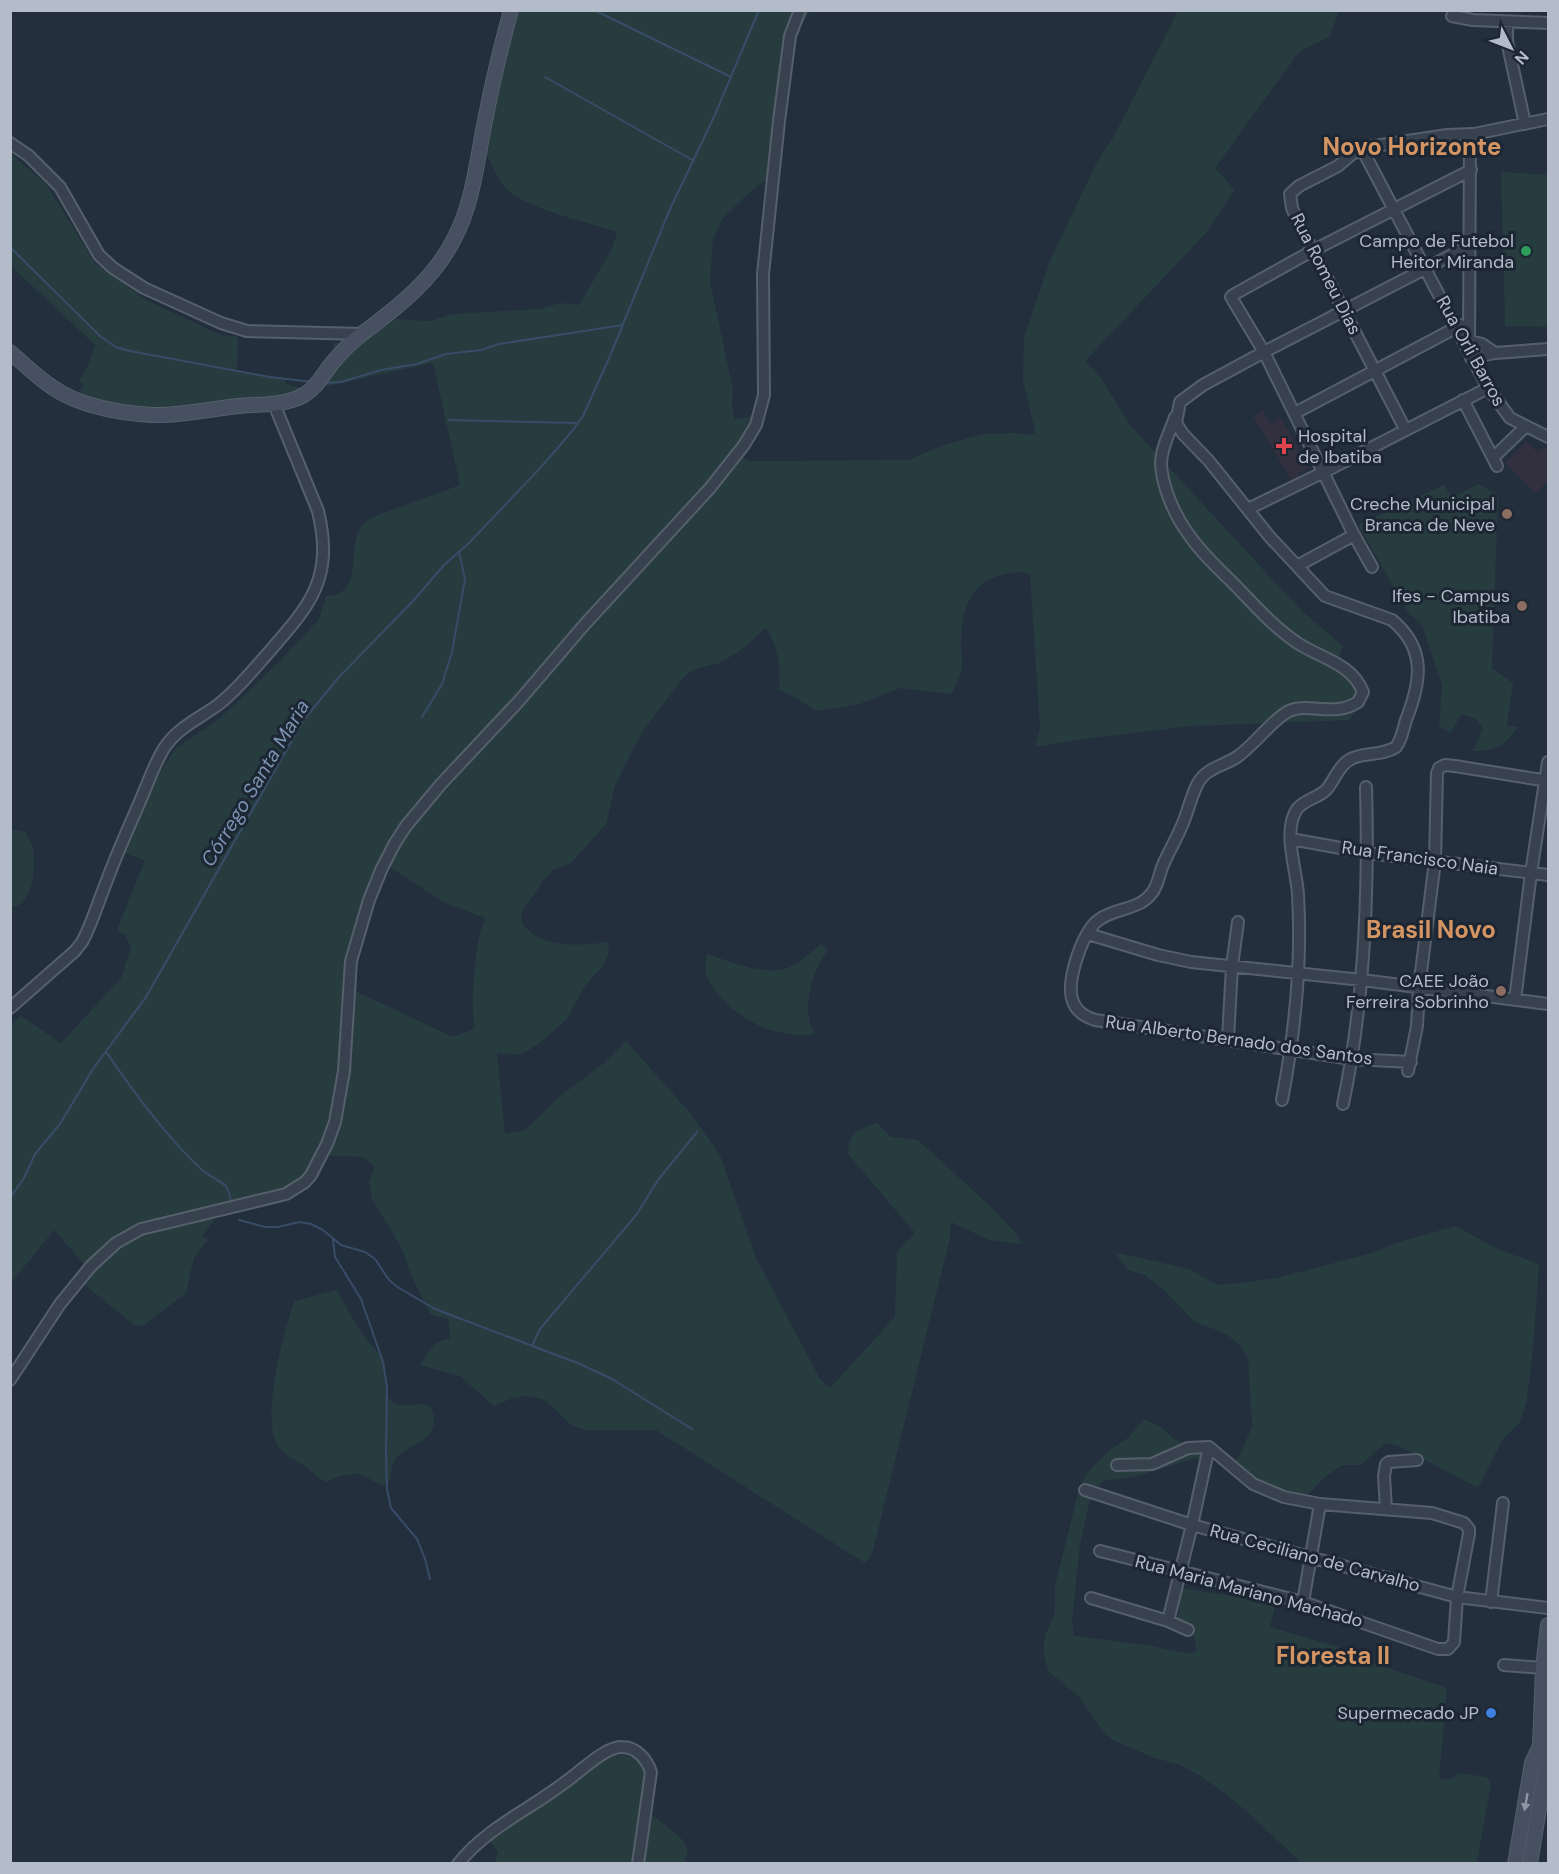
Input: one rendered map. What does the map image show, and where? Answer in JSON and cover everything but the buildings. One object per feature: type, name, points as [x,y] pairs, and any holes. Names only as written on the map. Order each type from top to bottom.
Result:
[{"type":"street","points":[[10,352],[53,388],[76,399],[106,408],[153,415],[273,404],[298,398],[315,386],[339,355],[415,291],[435,268],[456,236],[472,185],[485,117],[511,10]]},
{"type":"street","points":[[10,1380],[66,1297],[92,1266],[116,1243],[141,1229],[286,1194],[305,1182],[311,1175],[327,1144],[341,1096],[351,961],[369,900],[395,843],[441,783],[511,709],[585,624],[710,488],[744,445],[756,425],[764,395],[763,274],[779,121],[790,36],[800,10]]},
{"type":"street","points":[[1452,16],[1473,20],[1544,23],[1539,10]]},
{"type":"street","points":[[1507,22],[1507,40],[1526,124]]},
{"type":"street","points":[[1362,149],[1417,139],[1470,134],[1548,118]]},
{"type":"street","points":[[1470,134],[1470,350]]},
{"type":"street","points":[[10,143],[29,156],[60,186],[99,255],[113,268],[144,288],[221,323],[247,331],[362,334]]},
{"type":"street","name":"Rua Orli Barros","points":[[1362,149],[1488,388],[1510,418],[1548,437]]},
{"type":"street","name":"Rua Romeu Dias","points":[[1362,149],[1330,171],[1299,186],[1290,194],[1292,208],[1405,429]]},
{"type":"street","points":[[1372,567],[1264,352],[1233,301],[1233,295],[1312,251],[1471,170]]},
{"type":"street","points":[[1469,246],[1264,352],[1203,385],[1180,402],[1164,447],[1161,467],[1164,483],[1186,531],[1211,561],[1278,626],[1297,643],[1347,669],[1361,685],[1363,692],[1358,702],[1334,711],[1293,708],[1239,755],[1205,773],[1197,785],[1151,895],[1138,903],[1105,916],[1093,926],[1088,934],[1179,960],[1362,980],[1548,1004]]},
{"type":"street","points":[[1295,413],[1469,321]]},
{"type":"street","points":[[1470,350],[1482,344],[1495,353]]},
{"type":"street","points":[[1470,350],[1495,353],[1548,349]]},
{"type":"street","points":[[1248,509],[1488,388]]},
{"type":"street","points":[[1463,400],[1495,462],[1526,426]]},
{"type":"street","points":[[1180,402],[1176,423],[1183,434],[1209,461],[1297,566],[1325,596],[1392,620],[1410,639],[1418,663],[1417,691],[1399,742],[1390,751],[1353,757],[1345,762],[1325,791],[1305,801],[1294,816],[1291,839],[1298,893],[1299,974],[1291,1050],[1282,1100]]},
{"type":"street","points":[[10,1008],[75,951],[82,942],[115,859],[168,741],[177,732],[215,707],[246,679],[296,622],[317,586],[324,562],[324,543],[320,522],[314,500],[273,404]]},
{"type":"street","points":[[1297,566],[1354,534]]},
{"type":"street","points":[[1515,1000],[1548,762]]},
{"type":"street","points":[[1419,988],[1435,861],[1439,768],[1444,765],[1547,781]]},
{"type":"street","points":[[1343,1104],[1352,1059],[1362,980],[1368,852],[1366,787]]},
{"type":"street","name":"Rua Francisco Naia","points":[[1291,839],[1368,852],[1548,875]]},
{"type":"street","points":[[1228,1040],[1232,966],[1238,922]]},
{"type":"street","name":"Rua Alberto Bernado dos Santos","points":[[1088,934],[1076,960],[1071,988],[1074,1004],[1079,1012],[1095,1020],[1410,1067],[1417,1026],[1419,988]]},
{"type":"street","points":[[1168,1621],[1209,1447]]},
{"type":"street","points":[[1117,1465],[1152,1464],[1188,1448],[1209,1447],[1252,1484],[1284,1497],[1320,1504],[1432,1513],[1449,1517],[1464,1523],[1469,1529],[1457,1597]]},
{"type":"street","points":[[1386,1509],[1384,1476],[1386,1464],[1417,1460]]},
{"type":"street","name":"Rua Ceciliano de Carvalho","points":[[1085,1490],[1192,1525],[1457,1597],[1548,1608]]},
{"type":"street","points":[[1491,1602],[1503,1503]]},
{"type":"street","points":[[1303,1602],[1320,1504]]},
{"type":"street","name":"Rua Maria Mariano Machado","points":[[1100,1551],[1303,1602],[1438,1648],[1448,1649],[1452,1646],[1457,1597]]},
{"type":"street","points":[[1090,1599],[1168,1621],[1188,1630]]},
{"type":"street","points":[[1530,1863],[1546,1766],[1540,1746],[1548,1625]]},
{"type":"street","points":[[1504,1665],[1544,1668]]},
{"type":"street","points":[[1515,1863],[1532,1763],[1540,1746]]},
{"type":"street","points":[[458,1863],[500,1825],[563,1785],[611,1749],[621,1747],[631,1749],[641,1755],[648,1763],[651,1772],[638,1863]]},
{"type":"shaded area","name":"Hospital de Ibatiba","points":[[1263,410],[1271,424],[1281,418],[1309,468],[1298,473],[1300,477],[1292,481],[1253,416]]},
{"type":"shaded area","points":[[1526,442],[1537,452],[1545,448],[1548,452],[1548,480],[1536,493],[1505,463]]},
{"type":"green space","points":[[515,11],[810,11],[798,32],[769,178],[751,191],[722,219],[713,239],[710,281],[733,390],[734,419],[751,417],[755,421],[737,453],[748,461],[908,460],[944,445],[983,434],[1036,435],[1023,380],[1024,337],[1050,261],[1097,162],[1114,136],[1178,11],[1339,11],[1330,36],[1299,52],[1215,168],[1235,190],[1205,234],[1085,361],[1101,378],[1130,425],[1301,610],[1343,646],[1338,660],[1367,696],[1349,720],[1193,726],[1035,747],[1040,728],[1030,574],[1026,573],[998,576],[988,580],[973,594],[962,624],[962,668],[951,694],[900,688],[860,704],[816,711],[779,690],[778,658],[774,642],[766,628],[741,650],[720,663],[695,669],[684,677],[643,731],[633,749],[615,786],[606,824],[571,863],[553,870],[522,912],[521,922],[538,937],[572,945],[608,942],[609,953],[602,967],[584,987],[567,1019],[541,1042],[521,1055],[497,1053],[505,1134],[524,1130],[556,1099],[604,1063],[626,1041],[691,1114],[720,1155],[756,1258],[820,1379],[830,1388],[895,1317],[897,1252],[915,1233],[848,1154],[850,1141],[856,1133],[877,1123],[891,1137],[918,1140],[990,1206],[1015,1232],[1022,1244],[989,1240],[951,1222],[950,1238],[872,1554],[865,1563],[656,1430],[585,1430],[571,1425],[542,1399],[527,1396],[510,1399],[494,1406],[460,1376],[420,1365],[434,1345],[450,1338],[448,1318],[430,1314],[400,1245],[372,1199],[369,1182],[375,1167],[362,1157],[321,1155],[292,1189],[223,1207],[202,1237],[209,1239],[194,1258],[186,1293],[144,1325],[135,1326],[85,1285],[89,1281],[85,1278],[91,1272],[54,1230],[11,1283],[11,1024],[21,1016],[61,1043],[121,978],[131,947],[125,935],[117,930],[145,860],[124,853],[154,782],[175,749],[219,719],[280,661],[319,619],[326,596],[339,593],[347,587],[351,578],[359,531],[365,522],[378,515],[460,485],[433,363],[323,387],[331,370],[334,343],[355,342],[393,319],[430,321],[452,314],[540,309],[560,303],[579,305],[612,249],[617,232],[548,211],[512,194],[493,169],[485,151]],"holes":[[[388,866],[445,903],[485,918],[478,942],[474,972],[474,1029],[453,1037],[349,988],[364,925]]]},
{"type":"green space","points":[[10,153],[46,184],[95,263],[146,300],[221,335],[238,337],[237,370],[284,380],[287,384],[302,388],[305,394],[266,412],[146,422],[79,408],[73,404],[84,385],[79,380],[88,367],[95,345],[11,266]]},
{"type":"green space","name":"Campo de Futebol Heitor Miranda","points":[[1501,172],[1548,175],[1548,327],[1505,326]]},
{"type":"green space","points":[[1479,484],[1498,496],[1492,668],[1513,683],[1507,726],[1518,727],[1504,743],[1488,750],[1473,751],[1483,728],[1475,718],[1462,714],[1450,733],[1439,726],[1442,685],[1422,625],[1408,612],[1358,525],[1444,485],[1452,497]]},
{"type":"green space","points":[[10,829],[25,832],[32,845],[34,862],[32,882],[25,900],[11,907]]},
{"type":"green space","points":[[821,944],[828,950],[817,968],[808,1003],[808,1014],[815,1034],[777,1032],[754,1023],[720,997],[707,977],[705,966],[707,954],[748,967],[780,970],[794,965]]},
{"type":"green space","points":[[1456,1226],[1497,1249],[1539,1264],[1527,1400],[1520,1422],[1503,1439],[1478,1488],[1399,1446],[1385,1443],[1361,1465],[1342,1465],[1324,1478],[1306,1496],[1290,1501],[1229,1468],[1239,1457],[1252,1426],[1248,1358],[1242,1348],[1229,1336],[1196,1323],[1164,1290],[1145,1275],[1128,1270],[1114,1252],[1189,1269],[1217,1285],[1277,1278],[1372,1253],[1399,1242]]},
{"type":"green space","points":[[337,1290],[357,1326],[382,1359],[388,1396],[400,1405],[422,1404],[432,1410],[434,1419],[430,1433],[395,1460],[386,1486],[354,1474],[326,1482],[284,1453],[278,1446],[273,1433],[273,1396],[276,1375],[294,1301]]},
{"type":"green space","points":[[1144,1419],[1162,1428],[1174,1439],[1197,1450],[1207,1458],[1194,1459],[1133,1477],[1103,1481],[1091,1495],[1080,1545],[1072,1621],[1074,1636],[1146,1645],[1191,1654],[1197,1651],[1193,1632],[1178,1620],[1181,1588],[1252,1599],[1275,1607],[1270,1627],[1339,1647],[1338,1651],[1444,1687],[1447,1690],[1439,1778],[1450,1780],[1459,1773],[1487,1777],[1491,1784],[1477,1863],[1301,1863],[1253,1817],[1199,1775],[1178,1764],[1154,1758],[1113,1740],[1102,1730],[1079,1697],[1048,1671],[1043,1650],[1046,1633],[1055,1613],[1055,1586],[1078,1493],[1085,1476],[1096,1463],[1128,1438]]},
{"type":"green space","points":[[620,1754],[636,1760],[649,1772],[646,1812],[684,1841],[687,1849],[685,1863],[495,1863],[498,1852],[490,1841],[510,1823],[594,1765]]},
{"type":"waterway","points":[[594,10],[731,77]]},
{"type":"waterway","name":"Córrego Santa Maria","points":[[10,1198],[24,1178],[35,1154],[60,1124],[93,1069],[146,997],[303,721],[338,678],[414,600],[444,565],[468,544],[542,466],[583,416],[670,209],[714,117],[759,10]]},
{"type":"waterway","points":[[545,77],[694,161]]},
{"type":"waterway","points":[[10,247],[101,337],[116,347],[270,377],[312,382]]},
{"type":"waterway","points":[[324,383],[341,382],[381,370],[417,364],[446,354],[623,325]]},
{"type":"waterway","points":[[449,420],[577,423]]},
{"type":"waterway","points":[[422,717],[442,684],[452,652],[465,579],[459,552]]},
{"type":"waterway","points":[[106,1052],[174,1141],[200,1168],[225,1185],[231,1204]]},
{"type":"waterway","points":[[532,1346],[540,1329],[637,1214],[658,1180],[697,1132]]},
{"type":"waterway","points":[[239,1220],[265,1227],[278,1227],[299,1222],[311,1224],[323,1230],[341,1245],[365,1252],[375,1259],[389,1280],[435,1309],[580,1364],[612,1379],[692,1429]]},
{"type":"waterway","points":[[333,1240],[335,1257],[361,1299],[383,1362],[387,1387],[387,1489],[391,1508],[417,1539],[430,1579]]},
{"type":"place","name":"Campo de Futebol Heitor Miranda","points":[[1526,251]]},
{"type":"place","name":"Hospital de Ibatiba","points":[[1284,446]]},
{"type":"place","name":"Creche Municipal Branca de Neve","points":[[1507,514]]},
{"type":"place","name":"Ifes - Campus Ibatiba","points":[[1522,606]]},
{"type":"place","name":"CAEE João Ferreira Sobrinho","points":[[1501,991]]},
{"type":"place","name":"Supermecado JP","points":[[1491,1713]]},
{"type":"district","name":"Novo Horizonte","points":[[1412,147]]},
{"type":"district","name":"Brasil Novo","points":[[1431,930]]},
{"type":"district","name":"Floresta II","points":[[1333,1656]]}]
